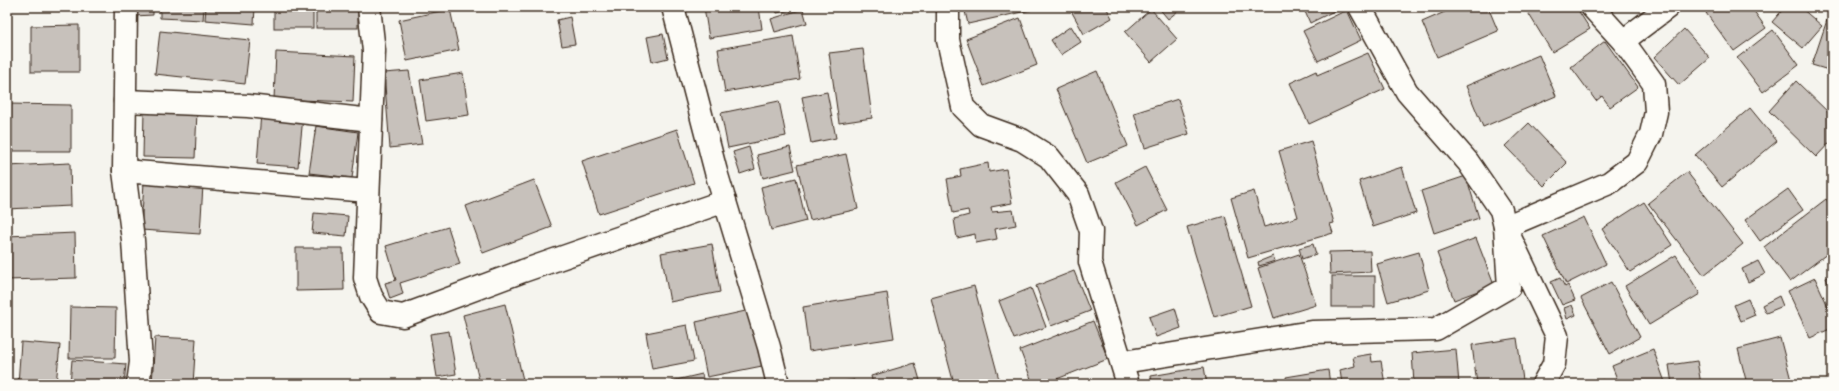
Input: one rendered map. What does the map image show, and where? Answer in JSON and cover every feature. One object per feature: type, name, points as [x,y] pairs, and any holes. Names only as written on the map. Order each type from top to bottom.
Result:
[{"type":"street","points":[[126,7],[124,171],[133,240],[141,362],[138,384]]},
{"type":"street","points":[[369,7],[374,51],[365,278],[371,296],[382,312],[403,316],[523,270],[725,201]]},
{"type":"street","points":[[673,7],[725,201],[769,347],[778,384]]},
{"type":"street","points":[[948,7],[948,40],[963,107],[981,125],[1022,140],[1049,157],[1078,194],[1091,231],[1090,262],[1123,362],[1128,384]]},
{"type":"street","points":[[1123,362],[1312,332],[1436,329],[1509,287],[1505,227],[1501,210],[1468,162],[1407,92],[1360,7]]},
{"type":"street","points":[[1505,227],[1609,183],[1637,162],[1651,134],[1656,112],[1654,84],[1623,41],[1592,7]]},
{"type":"street","points":[[1623,41],[1668,7]]},
{"type":"street","points":[[125,101],[248,106],[371,120]]},
{"type":"street","points":[[124,171],[368,191]]},
{"type":"street","points":[[1505,227],[1557,336],[1554,364],[1543,384]]},
{"type":"building","points":[[7,7],[80,7],[80,9]]},
{"type":"building","points":[[134,7],[153,7],[153,15],[134,16]]},
{"type":"building","points":[[160,7],[204,7],[203,20],[160,18]]},
{"type":"building","points":[[206,7],[255,7],[254,24],[205,20]]},
{"type":"building","points":[[274,7],[313,7],[313,28],[274,28]]},
{"type":"building","points":[[316,7],[358,7],[358,28],[316,28]]},
{"type":"building","points":[[704,7],[759,7],[762,29],[709,38]]},
{"type":"building","points":[[775,7],[805,7],[777,13]]},
{"type":"building","points":[[964,7],[1030,7],[1031,10],[968,24]]},
{"type":"building","points":[[1069,7],[1106,7],[1112,18],[1084,34]]},
{"type":"building","points":[[1158,7],[1183,7],[1168,19]]},
{"type":"building","points":[[1303,7],[1337,7],[1338,9],[1310,23]]},
{"type":"building","points":[[1456,7],[1488,7],[1498,31],[1437,57],[1422,22]]},
{"type":"building","points":[[1534,7],[1576,7],[1590,29],[1552,52],[1527,11]]},
{"type":"building","points":[[1714,7],[1751,7],[1766,28],[1734,51],[1706,13]]},
{"type":"building","points":[[1785,7],[1800,7],[1822,26],[1803,48],[1772,22]]},
{"type":"building","points":[[450,9],[459,50],[407,61],[399,20]]},
{"type":"building","points":[[803,9],[807,23],[775,32],[771,19]]},
{"type":"building","points":[[1151,9],[1177,39],[1151,62],[1125,32]]},
{"type":"building","points":[[1347,10],[1361,40],[1318,61],[1303,31]]},
{"type":"building","points":[[570,17],[575,44],[562,46],[557,20]]},
{"type":"building","points":[[1020,18],[1037,65],[984,86],[966,39]]},
{"type":"building","points":[[1827,20],[1832,22],[1832,71],[1812,65]]},
{"type":"building","points":[[79,25],[79,72],[31,72],[31,26]]},
{"type":"building","points":[[1071,26],[1081,42],[1061,55],[1051,40]]},
{"type":"building","points":[[1684,29],[1710,58],[1679,85],[1654,57]]},
{"type":"building","points":[[1773,30],[1799,65],[1763,92],[1737,58]]},
{"type":"building","points":[[160,31],[250,40],[245,84],[155,74]]},
{"type":"building","points":[[663,34],[668,58],[652,62],[647,37]]},
{"type":"building","points":[[793,36],[800,79],[725,92],[718,49]]},
{"type":"building","points":[[1605,41],[1638,87],[1610,107],[1602,96],[1596,101],[1571,67]]},
{"type":"building","points":[[863,49],[872,118],[839,123],[829,53]]},
{"type":"building","points":[[276,52],[355,56],[353,102],[274,99]]},
{"type":"building","points":[[1368,53],[1385,89],[1309,124],[1290,83],[1316,71],[1317,75]]},
{"type":"building","points":[[1539,55],[1556,96],[1483,127],[1466,86]]},
{"type":"building","points":[[409,71],[422,144],[390,148],[384,73]]},
{"type":"building","points":[[1097,71],[1128,146],[1087,163],[1056,89]]},
{"type":"building","points":[[463,73],[469,115],[426,121],[420,80]]},
{"type":"building","points":[[1796,81],[1832,116],[1832,140],[1816,157],[1769,111]]},
{"type":"building","points":[[827,92],[836,138],[811,143],[802,97]]},
{"type":"building","points":[[1178,99],[1189,134],[1145,148],[1134,113]]},
{"type":"building","points":[[779,101],[786,136],[728,148],[721,113]]},
{"type":"building","points":[[7,104],[71,105],[71,151],[7,151]]},
{"type":"building","points":[[1750,108],[1777,141],[1722,187],[1695,155]]},
{"type":"building","points":[[144,110],[197,111],[195,158],[143,157]]},
{"type":"building","points":[[261,113],[303,117],[298,167],[257,164]]},
{"type":"building","points":[[1529,123],[1567,163],[1544,186],[1505,146]]},
{"type":"building","points":[[316,126],[358,132],[352,178],[309,173]]},
{"type":"building","points":[[677,129],[694,183],[599,214],[582,161]]},
{"type":"building","points":[[1311,141],[1334,223],[1330,224],[1333,233],[1248,258],[1231,198],[1254,191],[1264,227],[1298,217],[1279,151]]},
{"type":"building","points":[[749,147],[755,169],[740,174],[733,152]]},
{"type":"building","points":[[790,147],[795,170],[763,178],[757,155]]},
{"type":"building","points":[[846,154],[858,209],[810,220],[797,165]]},
{"type":"building","points":[[70,163],[71,206],[7,209],[7,166]]},
{"type":"building","points":[[988,163],[989,172],[1006,169],[1012,203],[991,207],[992,212],[1013,210],[1016,225],[995,229],[997,239],[976,243],[975,234],[957,238],[954,219],[969,215],[968,210],[953,213],[947,179],[961,176],[960,169]]},
{"type":"building","points":[[1145,167],[1167,210],[1138,225],[1116,182]]},
{"type":"building","points":[[1402,167],[1416,213],[1373,227],[1359,181]]},
{"type":"building","points":[[1687,172],[1743,244],[1704,275],[1648,203]]},
{"type":"building","points":[[1466,176],[1479,218],[1434,233],[1421,191]]},
{"type":"building","points":[[796,178],[806,221],[771,230],[761,187]]},
{"type":"building","points":[[534,180],[552,227],[483,253],[466,206]]},
{"type":"building","points":[[144,182],[203,185],[200,234],[141,230]]},
{"type":"building","points":[[1788,189],[1803,210],[1760,241],[1745,220]]},
{"type":"building","points":[[1826,199],[1832,207],[1832,250],[1790,282],[1764,247]]},
{"type":"building","points":[[1644,202],[1672,245],[1630,272],[1602,229]]},
{"type":"building","points":[[314,213],[348,216],[346,236],[312,233]]},
{"type":"building","points":[[1225,216],[1251,306],[1214,317],[1187,227]]},
{"type":"building","points":[[1584,217],[1606,264],[1566,284],[1543,236]]},
{"type":"building","points":[[448,227],[460,264],[400,283],[403,294],[390,299],[385,283],[396,280],[386,246]]},
{"type":"building","points":[[75,233],[76,278],[7,280],[7,236]]},
{"type":"building","points":[[1476,238],[1494,285],[1454,300],[1437,253]]},
{"type":"building","points":[[712,244],[720,292],[670,302],[661,253]]},
{"type":"building","points":[[1313,244],[1316,254],[1302,259],[1299,248]]},
{"type":"building","points":[[296,248],[343,248],[344,290],[296,291]]},
{"type":"building","points":[[1370,251],[1371,272],[1330,274],[1329,252]]},
{"type":"building","points":[[1419,252],[1429,290],[1388,302],[1377,264]]},
{"type":"building","points":[[1299,254],[1316,305],[1274,318],[1258,268]]},
{"type":"building","points":[[1676,255],[1700,294],[1649,325],[1625,286]]},
{"type":"building","points":[[1273,256],[1275,261],[1259,266],[1258,262]]},
{"type":"building","points":[[1758,261],[1765,274],[1748,282],[1742,269]]},
{"type":"building","points":[[1074,271],[1090,311],[1051,326],[1036,286]]},
{"type":"building","points":[[1832,275],[1832,292],[1826,278]]},
{"type":"building","points":[[1332,276],[1375,276],[1375,307],[1332,307]]},
{"type":"building","points":[[1560,278],[1565,287],[1568,285],[1575,300],[1562,305],[1551,282]]},
{"type":"building","points":[[1815,278],[1832,315],[1832,328],[1810,338],[1788,291]]},
{"type":"building","points":[[1611,282],[1640,337],[1610,354],[1581,298]]},
{"type":"building","points":[[974,286],[1000,383],[997,384],[954,384],[931,298]]},
{"type":"building","points":[[1031,288],[1046,327],[1014,339],[999,301]]},
{"type":"building","points":[[887,293],[894,338],[809,351],[803,307]]},
{"type":"building","points":[[1779,296],[1783,306],[1766,313],[1762,305]]},
{"type":"building","points":[[1748,299],[1755,315],[1741,321],[1734,305]]},
{"type":"building","points":[[505,304],[524,384],[480,384],[463,315]]},
{"type":"building","points":[[1572,305],[1576,315],[1567,319],[1564,308]]},
{"type":"building","points":[[70,307],[116,308],[115,358],[69,358]]},
{"type":"building","points":[[1175,308],[1181,328],[1156,337],[1149,317]]},
{"type":"building","points":[[750,310],[762,366],[707,377],[696,322]]},
{"type":"building","points":[[1093,321],[1108,359],[1044,384],[1033,384],[1020,350]]},
{"type":"building","points":[[687,325],[694,361],[652,369],[646,333]]},
{"type":"building","points":[[449,331],[456,374],[437,377],[430,334]]},
{"type":"building","points":[[155,337],[196,339],[193,384],[152,384]]},
{"type":"building","points":[[1517,338],[1523,380],[1494,384],[1477,384],[1472,345]]},
{"type":"building","points":[[1780,338],[1792,384],[1747,384],[1738,349]]},
{"type":"building","points":[[21,342],[60,345],[56,384],[18,384]]},
{"type":"building","points":[[1456,349],[1459,384],[1414,384],[1412,353]]},
{"type":"building","points":[[1653,349],[1665,382],[1659,384],[1619,384],[1612,366]]},
{"type":"building","points":[[1371,354],[1372,362],[1381,361],[1385,384],[1342,384],[1340,370],[1355,366],[1353,357]]},
{"type":"building","points":[[72,360],[126,364],[124,384],[70,384]]},
{"type":"building","points":[[1697,361],[1701,384],[1672,384],[1669,365]]},
{"type":"building","points":[[915,363],[921,384],[873,384],[871,376]]},
{"type":"building","points":[[1204,367],[1207,384],[1152,384],[1151,376]]},
{"type":"building","points":[[1328,370],[1330,384],[1287,384],[1286,377]]},
{"type":"building","points":[[702,374],[704,384],[659,384]]},
{"type":"building","points":[[854,380],[855,384],[830,384]]},
{"type":"building","points":[[1603,380],[1604,384],[1583,384]]}]
